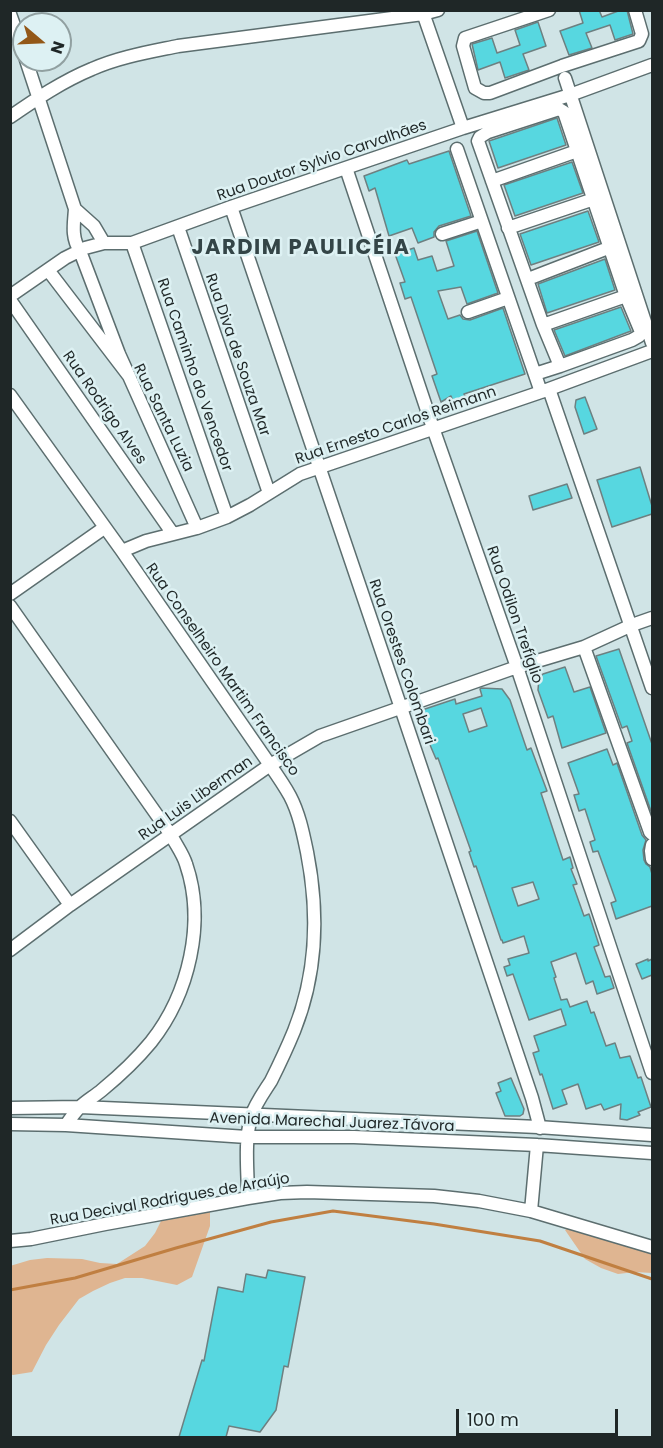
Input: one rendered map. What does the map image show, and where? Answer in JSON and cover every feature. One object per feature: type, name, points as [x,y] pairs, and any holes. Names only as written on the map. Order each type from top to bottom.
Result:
[{"type":"street","points":[[10,117],[39,97],[91,69],[138,54],[178,46],[438,10]]},
{"type":"street","points":[[549,10],[465,38],[463,42],[465,53],[475,88],[484,93],[490,93],[563,72],[639,41],[642,34],[635,10]]},
{"type":"street","points":[[422,12],[463,128]]},
{"type":"street","name":"Rua Doutor Sylvio Carvalhães","points":[[10,298],[65,258],[80,250],[104,243],[132,243],[231,207],[463,128],[570,95],[652,65]]},
{"type":"street","points":[[30,72],[75,208],[73,234],[76,244],[129,376]]},
{"type":"street","points":[[535,374],[639,336],[640,332],[626,296],[615,246],[563,72]]},
{"type":"street","points":[[560,366],[478,141],[488,132],[557,110],[564,112],[594,199],[615,246],[652,343]]},
{"type":"street","points":[[457,149],[535,374],[545,390],[632,625],[652,688]]},
{"type":"street","points":[[492,181],[577,151]]},
{"type":"street","name":"Rua Odilon Trefíglio","points":[[346,168],[433,428],[517,667],[652,1073]]},
{"type":"street","points":[[508,228],[594,199]]},
{"type":"street","name":"Rua Orestes Colombari","points":[[231,207],[532,1098],[540,1128]]},
{"type":"street","points":[[75,208],[94,226],[104,243]]},
{"type":"street","points":[[442,234],[482,221]]},
{"type":"street","name":"Rua Diva de Souza Mar","points":[[178,227],[269,493]]},
{"type":"street","name":"Rua Caminho do Vencedor","points":[[132,243],[227,517]]},
{"type":"street","points":[[528,279],[615,246]]},
{"type":"street","name":"Rua Santa Luzia","points":[[48,270],[129,376],[197,528]]},
{"type":"street","points":[[543,324],[626,296]]},
{"type":"street","name":"Rua Rodrigo Alves","points":[[10,298],[173,534]]},
{"type":"street","points":[[468,312],[508,298]]},
{"type":"street","name":"Rua Ernesto Carlos Reimann","points":[[122,551],[146,541],[197,528],[227,517],[300,474],[652,351]]},
{"type":"street","name":"Rua Conselheiro Martim Francisco","points":[[10,395],[50,448],[270,765],[290,796],[302,826],[314,903],[315,934],[312,965],[306,996],[294,1032],[252,1115],[247,1137],[248,1198]]},
{"type":"street","points":[[10,594],[104,528]]},
{"type":"street","points":[[10,606],[171,835],[185,862],[191,883],[194,916],[192,948],[184,981],[168,1016],[151,1042],[103,1090],[80,1107],[66,1125]]},
{"type":"street","name":"Rua Luis Liberman","points":[[10,950],[70,905],[270,765],[320,736],[584,646],[652,618]]},
{"type":"street","points":[[584,646],[652,834]]},
{"type":"street","points":[[10,821],[70,905]]},
{"type":"street","points":[[652,845],[652,859]]},
{"type":"street","name":"Avenida Marechal Juarez Távora","points":[[10,1108],[80,1107],[652,1135]]},
{"type":"street","name":"Avenida Marechal Juarez Távora","points":[[10,1124],[66,1125],[247,1137],[354,1137],[537,1145],[652,1153]]},
{"type":"street","points":[[531,1211],[537,1145]]},
{"type":"street","name":"Rua Decival Rodrigues de Araújo","points":[[10,1240],[31,1239],[248,1198],[307,1192],[434,1196],[479,1201],[531,1211],[652,1247]]},
{"type":"shaded area","points":[[177,1203],[193,1203],[210,1210],[210,1226],[192,1277],[177,1285],[142,1278],[125,1278],[93,1291],[79,1299],[59,1325],[32,1372],[10,1374],[10,1266],[47,1258],[82,1259],[117,1264],[145,1246],[164,1215]]},
{"type":"shaded area","points":[[579,1222],[652,1240],[652,1273],[618,1274],[585,1259],[565,1230]]},
{"type":"building","points":[[579,10],[599,10],[602,17],[627,10],[633,34],[615,40],[610,25],[586,33],[592,48],[569,55],[560,31],[583,23]]},
{"type":"building","points":[[538,22],[546,46],[523,54],[529,70],[505,78],[500,62],[478,70],[472,44],[492,38],[497,53],[520,45],[515,30]]},
{"type":"building","points":[[557,118],[566,145],[498,168],[489,141]]},
{"type":"building","points":[[449,151],[471,216],[439,226],[434,232],[434,237],[418,243],[412,228],[389,236],[375,188],[369,191],[364,176],[407,160],[409,164]]},
{"type":"building","points":[[572,162],[583,193],[515,216],[504,185]]},
{"type":"building","points":[[588,211],[599,242],[531,265],[520,234]]},
{"type":"building","points":[[477,231],[498,293],[467,304],[461,287],[438,291],[448,319],[460,315],[463,319],[470,320],[503,308],[525,374],[464,394],[467,402],[455,406],[451,396],[441,402],[432,376],[437,374],[411,297],[405,299],[400,283],[405,282],[395,254],[414,248],[418,260],[432,256],[437,271],[454,266],[446,241]]},
{"type":"building","points":[[605,259],[615,290],[547,313],[538,284]]},
{"type":"building","points":[[621,307],[631,331],[565,356],[554,330]]},
{"type":"building","points":[[585,397],[597,429],[584,434],[575,407],[576,400]]},
{"type":"building","points":[[640,467],[652,506],[652,514],[612,527],[597,480]]},
{"type":"building","points":[[567,484],[572,498],[533,510],[529,496]]},
{"type":"building","points":[[619,649],[652,744],[652,814],[627,743],[632,741],[627,726],[622,728],[596,656]]},
{"type":"building","points":[[565,667],[574,692],[590,687],[606,733],[562,748],[553,716],[548,718],[538,690],[539,678],[543,674]]},
{"type":"building","points":[[480,689],[502,689],[510,700],[527,750],[531,748],[547,791],[541,793],[563,860],[570,857],[573,868],[571,869],[577,884],[573,885],[584,916],[589,914],[599,945],[594,947],[605,977],[610,976],[614,988],[597,994],[593,981],[586,984],[576,953],[551,962],[556,977],[554,978],[561,1000],[567,999],[570,1007],[587,1001],[591,1013],[594,1012],[606,1046],[615,1043],[620,1058],[630,1056],[638,1078],[641,1077],[651,1107],[627,1120],[620,1119],[621,1104],[604,1110],[601,1104],[586,1109],[578,1084],[562,1090],[567,1104],[553,1109],[533,1053],[539,1051],[534,1036],[566,1025],[561,1009],[529,1020],[513,974],[507,976],[504,967],[510,965],[508,959],[529,953],[524,936],[503,943],[501,940],[438,758],[436,759],[416,712],[455,699],[456,704],[482,696]],"holes":[[[481,708],[487,726],[469,732],[463,714]],[[533,882],[539,899],[518,906],[512,888]]]},
{"type":"building","points":[[607,749],[613,765],[617,763],[642,835],[646,840],[643,850],[644,860],[652,874],[652,906],[616,919],[611,903],[616,901],[598,851],[593,852],[590,842],[595,840],[585,809],[579,811],[574,795],[579,794],[568,763]]},
{"type":"building","points":[[648,959],[648,961],[652,959],[652,975],[642,979],[636,964]]},
{"type":"building","points":[[511,1078],[524,1109],[520,1116],[505,1116],[496,1093],[501,1091],[498,1083]]},
{"type":"building","points":[[268,1270],[305,1277],[288,1367],[284,1366],[276,1410],[260,1432],[229,1426],[226,1437],[179,1437],[202,1360],[204,1361],[218,1287],[243,1292],[246,1274],[266,1278]]},
{"type":"waterway","points":[[10,1290],[75,1278],[271,1222],[333,1211],[540,1241],[652,1279]]},
{"type":"district","name":"JARDIM PAULICÉIA","points":[[301,249]]}]
